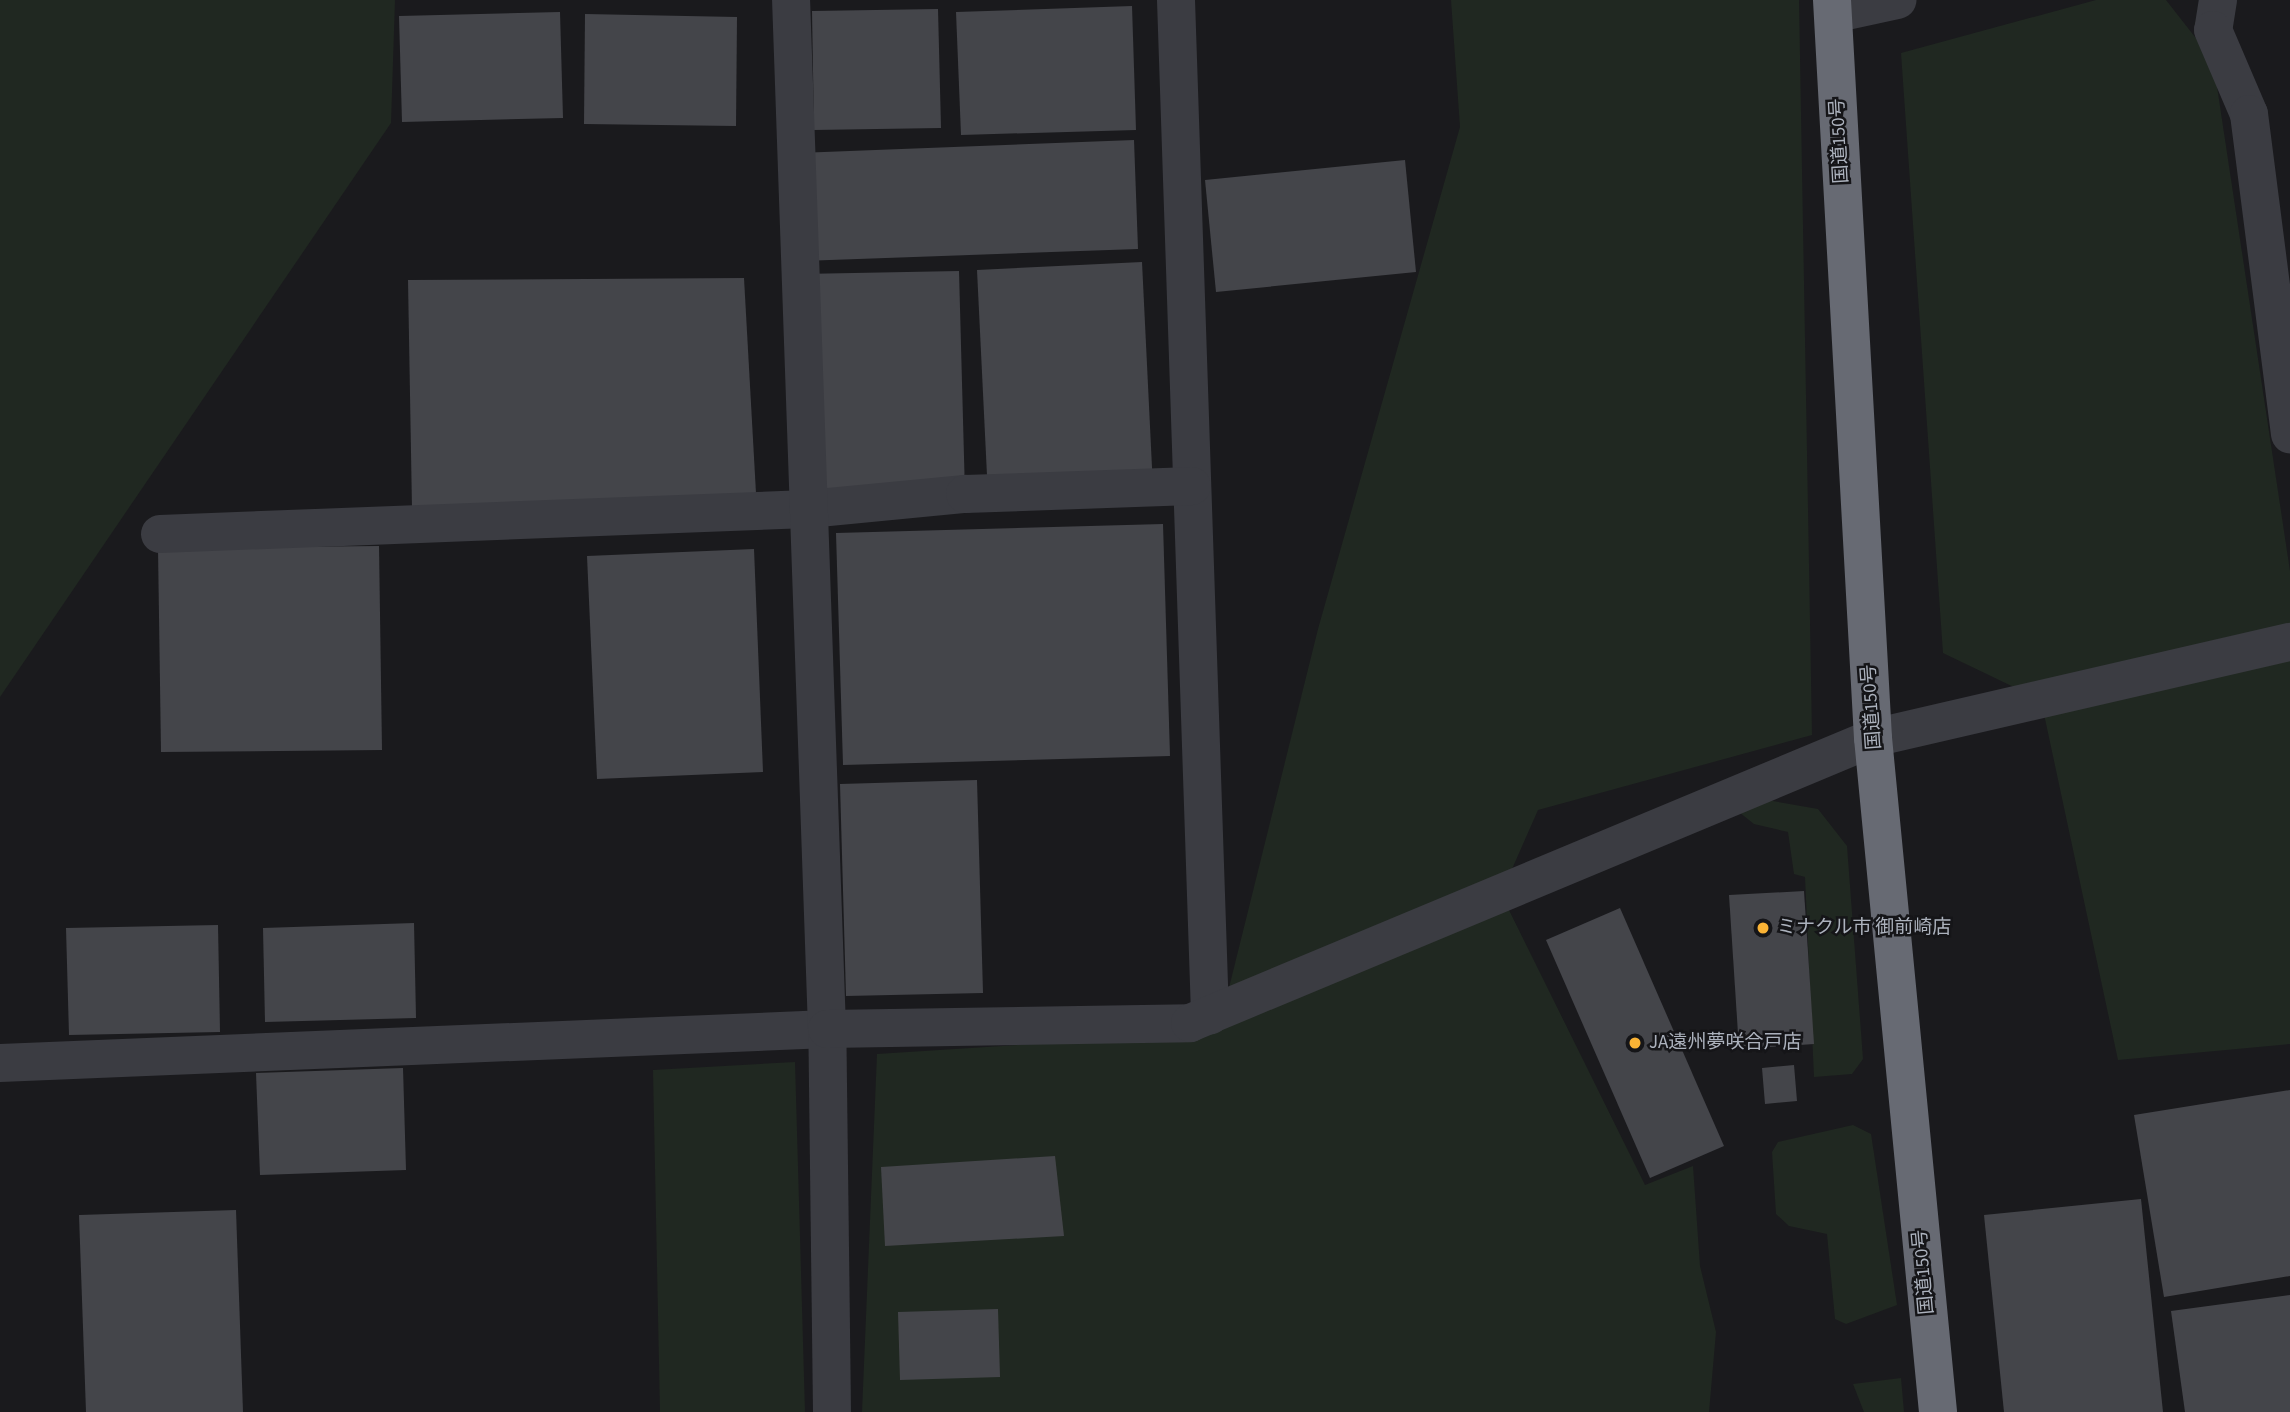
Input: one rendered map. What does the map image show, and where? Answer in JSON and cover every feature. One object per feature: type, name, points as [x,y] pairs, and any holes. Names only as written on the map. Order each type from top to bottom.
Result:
[{"type":"highway","name":"国道150号","points":[[1833,7],[1873,738],[1938,1412]]},
{"type":"street","points":[[791,0],[827,1029],[832,1412]]},
{"type":"street","points":[[1176,0],[1210,1015]]},
{"type":"street","points":[[1833,7],[1897,0]]},
{"type":"street","points":[[2218,0],[2213,30],[2249,114],[2290,434]]},
{"type":"street","points":[[160,534],[808,509],[965,494],[1192,486]]},
{"type":"street","points":[[0,1063],[827,1029],[1190,1023],[1873,738],[2290,642]]},
{"type":"shaded area","points":[[0,0],[395,0],[391,123],[0,697]]},
{"type":"shaded area","points":[[1451,0],[1799,0],[1812,735],[1538,810],[1501,894],[1645,1185],[1693,1166],[1700,1266],[1716,1332],[1709,1412],[862,1412],[877,1054],[1218,1032],[1318,629],[1460,127]]},
{"type":"shaded area","points":[[2096,0],[2166,0],[2213,60],[2290,571],[2290,1044],[2118,1060],[2041,700],[1943,653],[1901,53]]},
{"type":"shaded area","points":[[1767,800],[1818,809],[1847,846],[1863,1059],[1852,1074],[1814,1077],[1805,877],[1794,874],[1788,832],[1754,824],[1739,812]]},
{"type":"shaded area","points":[[795,1062],[805,1412],[660,1412],[653,1070]]},
{"type":"shaded area","points":[[1853,1125],[1871,1134],[1897,1305],[1846,1324],[1835,1319],[1827,1234],[1789,1226],[1776,1214],[1772,1152],[1778,1142]]},
{"type":"shaded area","points":[[1901,1378],[1904,1412],[1864,1412],[1853,1384]]},
{"type":"building","points":[[1132,6],[1136,130],[961,135],[956,12]]},
{"type":"building","points":[[938,9],[941,128],[814,130],[812,11]]},
{"type":"building","points":[[560,12],[563,118],[402,122],[399,16]]},
{"type":"building","points":[[585,14],[737,17],[736,126],[584,124]]},
{"type":"building","points":[[1134,140],[1138,249],[802,261],[798,153]]},
{"type":"building","points":[[1405,160],[1416,272],[1216,292],[1205,180]]},
{"type":"building","points":[[1142,262],[1153,488],[988,496],[977,270]]},
{"type":"building","points":[[959,271],[965,494],[806,496],[801,274]]},
{"type":"building","points":[[744,278],[757,511],[412,509],[408,280]]},
{"type":"building","points":[[1163,524],[1170,756],[843,765],[836,533]]},
{"type":"building","points":[[379,546],[382,750],[161,752],[158,548]]},
{"type":"building","points":[[754,549],[763,772],[597,779],[587,556]]},
{"type":"building","points":[[977,780],[983,993],[846,996],[840,784]]},
{"type":"building","points":[[1804,891],[1814,1044],[1739,1049],[1729,895]]},
{"type":"building","name":"JA遠州夢咲合戸店","points":[[1620,908],[1724,1146],[1650,1178],[1546,940]]},
{"type":"building","points":[[414,923],[416,1018],[265,1022],[263,928]]},
{"type":"building","points":[[218,925],[220,1032],[69,1035],[66,928]]},
{"type":"building","points":[[1794,1065],[1797,1101],[1765,1104],[1762,1068]]},
{"type":"building","points":[[403,1068],[406,1170],[260,1175],[256,1073]]},
{"type":"building","points":[[2290,1090],[2290,1276],[2164,1297],[2134,1115]]},
{"type":"building","points":[[1055,1156],[1064,1236],[885,1246],[881,1167]]},
{"type":"building","points":[[2141,1199],[2163,1412],[2004,1412],[1984,1215]]},
{"type":"building","points":[[236,1210],[243,1412],[86,1412],[79,1215]]},
{"type":"building","points":[[2290,1295],[2290,1412],[2185,1412],[2171,1311]]},
{"type":"building","points":[[998,1309],[1000,1377],[900,1380],[898,1312]]},
{"type":"place","name":"ミナクル市 御前崎店","points":[[1763,928]]},
{"type":"place","name":"JA遠州夢咲合戸店","points":[[1635,1043]]}]
